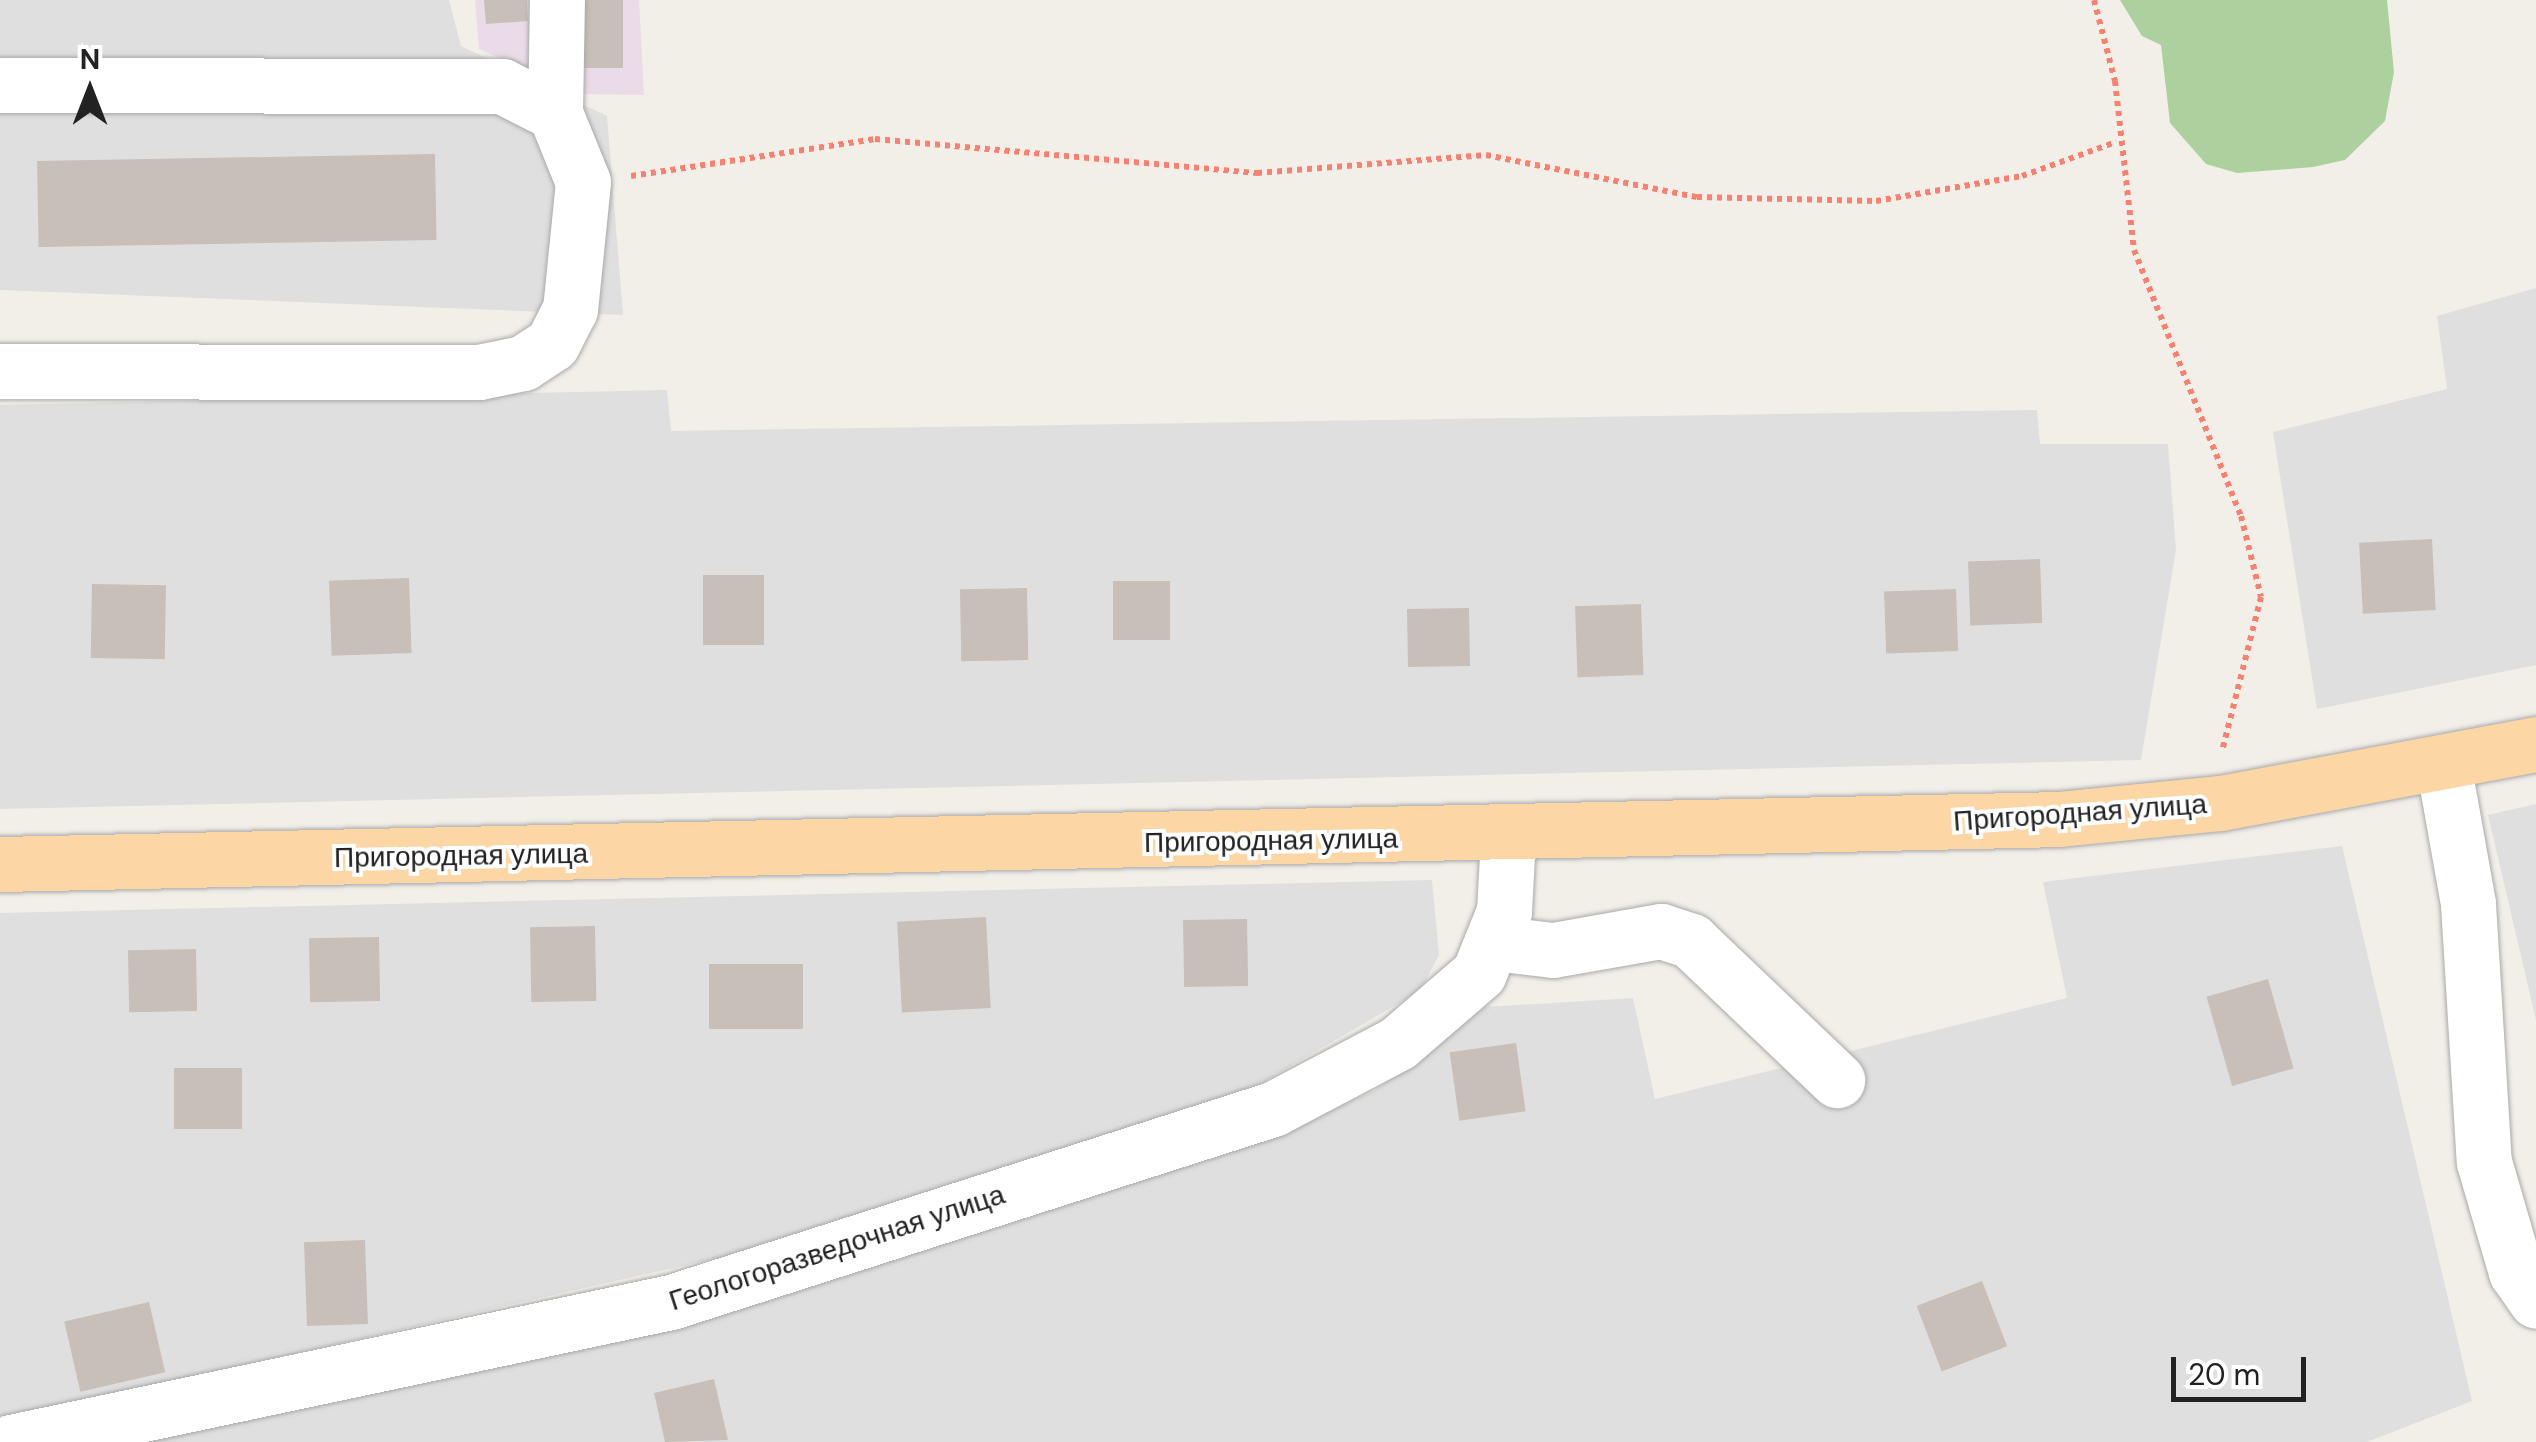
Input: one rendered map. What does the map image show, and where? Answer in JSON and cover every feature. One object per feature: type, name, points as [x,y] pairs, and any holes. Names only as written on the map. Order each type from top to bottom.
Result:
[{"type":"main road","name":"Пригородная улица","points":[[0,864],[1508,836],[2060,819],[2221,802],[2536,744]]},
{"type":"street","points":[[0,371],[480,372],[523,363],[552,344],[570,309],[583,182],[554,113],[557,0]]},
{"type":"street","points":[[0,84],[502,86],[554,113]]},
{"type":"street","points":[[2444,763],[2468,904],[2484,1162],[2516,1272],[2536,1301]]},
{"type":"street","name":"Геологоразведочная улица","points":[[11,1442],[671,1302],[1176,1144],[1339,1080],[1398,1044],[1446,1007],[1494,943],[1508,836]]},
{"type":"street","points":[[1494,943],[1553,950],[1660,930],[1691,941],[1836,1080]]},
{"type":"path","points":[[2094,0],[2115,82],[2116,142],[2150,306],[2241,516],[2260,597],[2229,702],[2221,802]]},
{"type":"path","points":[[583,182],[875,139],[1257,172],[1486,155],[1697,197],[1876,201],[2022,176],[2116,142]]},
{"type":"shaded area","points":[[0,0],[449,0],[461,46],[607,116],[623,315],[0,290]]},
{"type":"shaded area","points":[[475,0],[639,0],[644,95],[583,94],[479,49]]},
{"type":"shaded area","points":[[2536,288],[2536,665],[2317,709],[2273,432],[2447,389],[2437,316]]},
{"type":"shaded area","points":[[667,390],[671,431],[2037,410],[2040,444],[2168,444],[2176,550],[2141,760],[0,809],[0,405]]},
{"type":"shaded area","points":[[2536,804],[2536,1020],[2488,815]]},
{"type":"shaded area","points":[[2342,846],[2472,1401],[2367,1442],[111,1442],[1265,1140],[1374,1091],[1485,1007],[1633,998],[1655,1099],[2067,998],[2043,882]]},
{"type":"shaded area","points":[[1432,880],[1439,955],[1420,991],[1239,1096],[797,1240],[0,1420],[0,913]]},
{"type":"green space","points":[[2120,0],[2387,0],[2394,72],[2385,121],[2345,160],[2313,167],[2237,173],[2206,164],[2170,123],[2161,45],[2142,36]]},
{"type":"building","points":[[484,0],[527,0],[528,21],[486,24]]},
{"type":"building","points":[[582,0],[623,0],[623,68],[582,68]]},
{"type":"building","points":[[435,154],[437,240],[39,247],[37,161]]},
{"type":"building","points":[[2432,539],[2436,610],[2363,614],[2359,543]]},
{"type":"building","points":[[2040,559],[2042,623],[1970,625],[1968,562]]},
{"type":"building","points":[[703,575],[764,575],[764,645],[703,645]]},
{"type":"building","points":[[409,578],[412,653],[332,656],[329,581]]},
{"type":"building","points":[[1113,581],[1170,581],[1170,640],[1113,640]]},
{"type":"building","points":[[92,584],[166,585],[165,659],[91,658]]},
{"type":"building","points":[[1027,588],[1028,660],[961,661],[960,589]]},
{"type":"building","points":[[1956,589],[1958,651],[1886,653],[1884,592]]},
{"type":"building","points":[[1641,604],[1643,675],[1578,677],[1575,606]]},
{"type":"building","points":[[1469,608],[1470,666],[1408,667],[1407,609]]},
{"type":"building","points":[[986,917],[991,1008],[902,1013],[897,922]]},
{"type":"building","points":[[1247,919],[1248,986],[1184,987],[1183,920]]},
{"type":"building","points":[[595,926],[596,1001],[531,1002],[530,927]]},
{"type":"building","points":[[379,937],[380,1001],[310,1002],[309,938]]},
{"type":"building","points":[[196,949],[197,1011],[129,1012],[128,950]]},
{"type":"building","points":[[709,964],[803,964],[803,1029],[709,1029]]},
{"type":"building","points":[[2268,979],[2294,1068],[2232,1086],[2206,997]]},
{"type":"building","points":[[1516,1043],[1526,1111],[1459,1121],[1450,1052]]},
{"type":"building","points":[[174,1068],[242,1068],[242,1129],[174,1129]]},
{"type":"building","points":[[365,1240],[368,1324],[307,1326],[304,1242]]},
{"type":"building","points":[[1982,1281],[2007,1346],[1942,1371],[1917,1306]]},
{"type":"building","points":[[149,1302],[165,1372],[80,1392],[64,1322]]},
{"type":"building","points":[[714,1379],[728,1440],[665,1442],[654,1393]]}]
